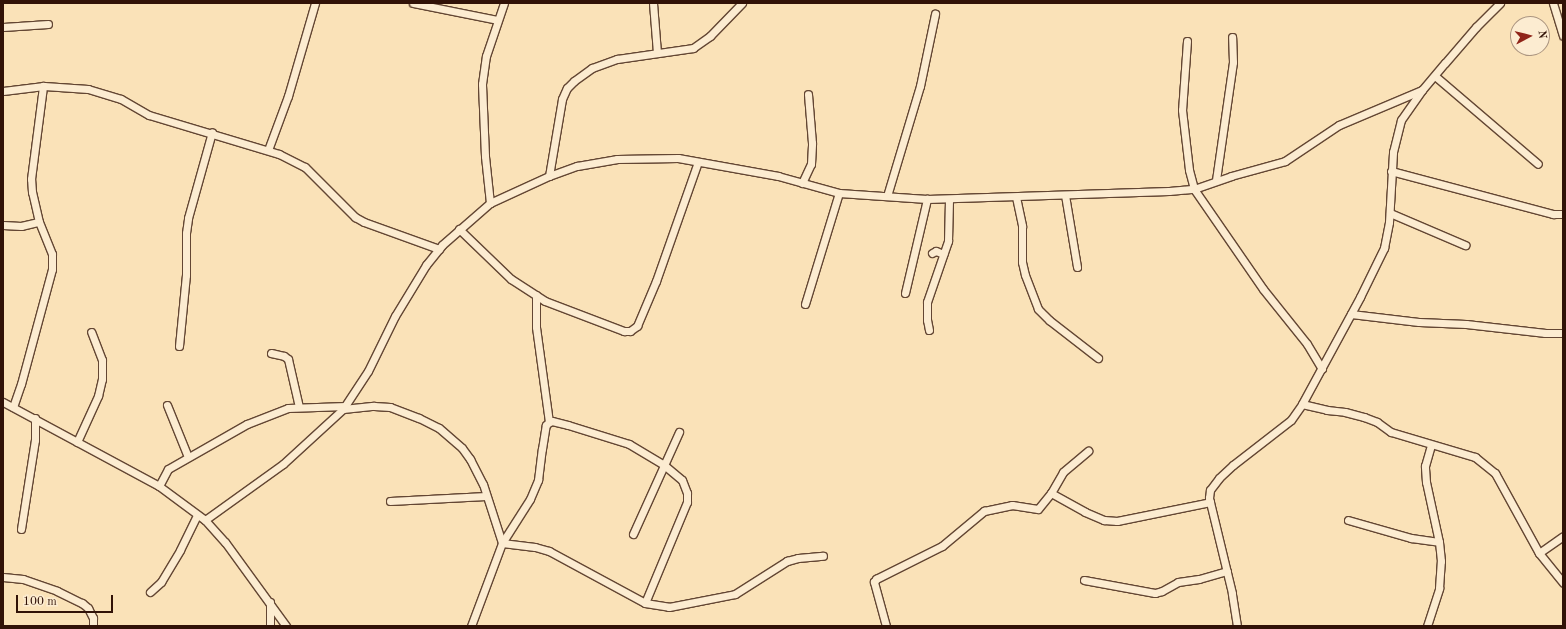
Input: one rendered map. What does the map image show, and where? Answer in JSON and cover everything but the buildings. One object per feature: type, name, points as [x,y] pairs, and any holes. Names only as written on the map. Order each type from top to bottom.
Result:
[{"type":"street","points":[[268,150],[293,82],[316,3]]},
{"type":"street","points":[[413,3],[497,20]]},
{"type":"street","points":[[490,203],[485,156],[482,84],[486,56],[504,3]]},
{"type":"street","points":[[654,3],[657,53]]},
{"type":"street","points":[[549,176],[562,99],[567,88],[592,68],[617,59],[687,49],[698,45],[742,3]]},
{"type":"street","points":[[1237,626],[1232,593],[1210,502],[1210,490],[1219,478],[1291,420],[1302,404],[1322,370],[1384,248],[1390,213],[1391,171],[1397,131],[1401,120],[1422,90],[1476,27],[1500,3]]},
{"type":"street","points":[[1553,3],[1563,36]]},
{"type":"street","points":[[887,196],[920,86],[936,14]]},
{"type":"street","points":[[3,27],[48,24]]},
{"type":"street","points":[[1216,180],[1233,62],[1232,37]]},
{"type":"street","points":[[1187,41],[1182,110],[1189,170],[1194,189],[1264,289],[1307,344],[1322,370]]},
{"type":"street","points":[[1435,76],[1538,164]]},
{"type":"street","points":[[3,91],[43,86],[88,89],[121,98],[149,115],[212,132],[268,150],[305,167],[355,217],[364,222],[439,249]]},
{"type":"street","points":[[13,407],[21,384],[52,269],[52,254],[39,222],[32,192],[31,179],[43,86]]},
{"type":"street","points":[[204,520],[282,464],[345,408],[368,370],[395,316],[426,265],[439,249],[459,229],[490,203],[549,176],[577,166],[617,160],[678,158],[778,176],[839,193],[927,199],[1016,197],[1194,189],[1216,180],[1285,161],[1300,153],[1320,136],[1339,125],[1422,90]]},
{"type":"street","points":[[802,183],[810,164],[812,143],[808,94]]},
{"type":"street","points":[[179,346],[186,275],[186,233],[188,218],[212,132]]},
{"type":"street","points":[[459,229],[511,279],[536,296],[545,301],[624,331],[634,329],[638,326],[656,281],[698,162]]},
{"type":"street","points":[[1391,171],[1546,212],[1563,214]]},
{"type":"street","points":[[805,304],[839,193]]},
{"type":"street","points":[[1065,195],[1077,267]]},
{"type":"street","points":[[1016,197],[1022,226],[1024,268],[1028,285],[1038,309],[1049,320],[1098,358]]},
{"type":"street","points":[[905,293],[927,199]]},
{"type":"street","points":[[929,330],[927,320],[927,302],[948,241],[949,199]]},
{"type":"street","points":[[1390,213],[1465,245]]},
{"type":"street","points":[[3,225],[21,226],[39,222]]},
{"type":"street","points":[[932,253],[936,251],[943,254]]},
{"type":"street","points":[[471,626],[502,544],[536,487],[546,425],[549,422],[536,327],[536,296]]},
{"type":"street","points":[[1351,314],[1419,322],[1466,324],[1545,333],[1563,333]]},
{"type":"street","points":[[77,442],[98,396],[102,379],[102,360],[91,332]]},
{"type":"street","points":[[271,353],[284,356],[288,359],[299,407]]},
{"type":"street","points":[[3,402],[159,486],[197,514],[225,542],[286,626]]},
{"type":"street","points":[[1302,404],[1364,417],[1377,422],[1391,432],[1475,457],[1495,474],[1539,553],[1563,583]]},
{"type":"street","points":[[167,405],[188,457]]},
{"type":"street","points":[[159,486],[168,469],[247,424],[288,408],[390,407],[439,428],[462,448],[482,484],[502,544]]},
{"type":"street","points":[[21,529],[35,440],[35,418]]},
{"type":"street","points":[[549,422],[552,421],[568,425],[629,444],[664,465],[682,480],[687,493],[687,502],[646,603]]},
{"type":"street","points":[[633,534],[679,432]]},
{"type":"street","points":[[1427,626],[1439,588],[1441,561],[1439,542],[1426,482],[1425,466],[1431,445]]},
{"type":"street","points":[[885,626],[874,582],[876,579],[942,546],[984,512],[1012,505],[1038,509],[1051,492],[1063,472],[1088,451]]},
{"type":"street","points":[[1051,492],[1085,512],[1104,520],[1117,521],[1210,502]]},
{"type":"street","points":[[390,501],[486,496]]},
{"type":"street","points":[[150,592],[160,582],[197,514]]},
{"type":"street","points":[[1348,520],[1411,538],[1439,542]]},
{"type":"street","points":[[1539,553],[1563,536]]},
{"type":"street","points":[[502,544],[535,547],[549,551],[646,603],[669,607],[735,594],[787,561],[798,558],[823,556]]},
{"type":"street","points":[[1084,580],[1154,593],[1162,591],[1178,582],[1199,579],[1226,571]]},
{"type":"street","points":[[3,577],[23,579],[57,591],[82,603],[88,608],[93,618],[93,626]]},
{"type":"street","points":[[270,602],[270,626]]}]
